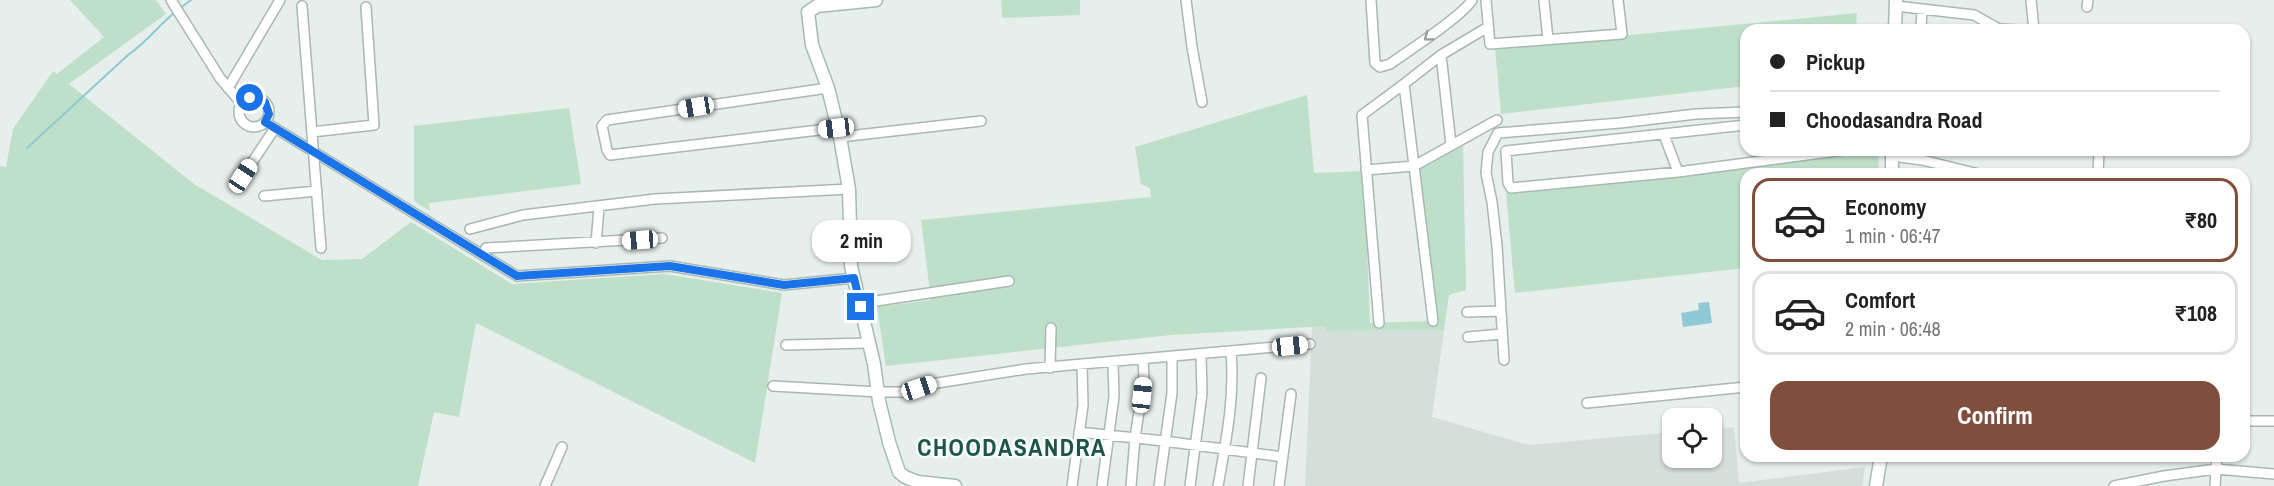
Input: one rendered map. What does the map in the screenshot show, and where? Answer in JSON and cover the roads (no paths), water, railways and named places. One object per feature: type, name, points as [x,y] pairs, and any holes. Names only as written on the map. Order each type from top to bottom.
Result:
[{"type":"street","points":[[171,0],[228,88],[242,104]]},
{"type":"street","points":[[228,88],[279,0]]},
{"type":"street","points":[[876,0],[818,6],[808,12],[812,45],[828,88],[838,132],[849,189],[851,266],[889,442],[900,472],[905,477],[918,482],[955,486]]},
{"type":"street","points":[[1186,0],[1202,102]]},
{"type":"street","points":[[1371,0],[1375,63],[1380,67],[1390,64],[1443,26],[1469,6],[1472,0]]},
{"type":"street","points":[[1486,0],[1490,44],[1623,34],[1618,0]]},
{"type":"street","points":[[1944,11],[1945,0]]},
{"type":"street","points":[[2031,0],[2033,24]]},
{"type":"street","points":[[1544,1],[1548,39]]},
{"type":"street","points":[[1895,24],[1896,3],[1922,9],[1974,15],[1989,24]]},
{"type":"street","points":[[302,6],[321,248]]},
{"type":"street","points":[[312,132],[374,125],[366,7]]},
{"type":"street","points":[[1922,9],[1922,24]]},
{"type":"street","points":[[1378,323],[1362,115],[1441,55],[1488,27]]},
{"type":"street","points":[[1441,55],[1451,144]]},
{"type":"street","points":[[1404,84],[1433,321]]},
{"type":"street","points":[[828,88],[607,120],[602,126],[607,150],[610,155],[838,132],[981,121]]},
{"type":"street","points":[[250,98],[262,100],[269,110],[265,122],[253,127],[245,124],[239,113],[242,104],[250,98]]},
{"type":"street","points":[[1504,360],[1495,235],[1486,173],[1488,152],[1498,133],[1696,114],[1740,112]]},
{"type":"street","points":[[1366,170],[1414,166],[1497,120]]},
{"type":"street","points":[[265,122],[517,276],[670,266],[784,285],[854,278]]},
{"type":"street","points":[[1740,126],[1506,152],[1508,183],[1511,188],[1678,172],[1799,156]]},
{"type":"street","points":[[243,176],[274,128]]},
{"type":"street","points":[[1664,135],[1678,172]]},
{"type":"street","points":[[1924,156],[1961,168]]},
{"type":"street","points":[[470,229],[523,215],[655,199],[849,189]]},
{"type":"street","points":[[264,196],[316,191]]},
{"type":"street","points":[[596,243],[599,207]]},
{"type":"street","points":[[486,249],[662,238]]},
{"type":"street","points":[[861,307],[876,301],[1009,281]]},
{"type":"street","points":[[1467,312],[1501,311]]},
{"type":"street","points":[[1050,368],[1051,328]]},
{"type":"street","points":[[1468,337],[1502,334]]},
{"type":"street","points":[[786,345],[869,343]]},
{"type":"street","points":[[773,386],[907,392],[931,384],[1050,368],[1310,344]]},
{"type":"street","points":[[1218,486],[1232,387],[1231,352]]},
{"type":"street","points":[[1190,486],[1203,387],[1201,354]]},
{"type":"street","points":[[1159,486],[1172,393],[1172,357]]},
{"type":"street","points":[[1131,486],[1142,395],[1143,360]]},
{"type":"street","points":[[1102,486],[1114,396],[1113,363]]},
{"type":"street","points":[[1072,486],[1083,405],[1082,365]]},
{"type":"street","points":[[1248,486],[1261,378]]},
{"type":"street","points":[[1587,404],[1740,388]]},
{"type":"street","points":[[1279,486],[1291,394]]},
{"type":"street","points":[[2250,421],[2274,421]]},
{"type":"street","points":[[1080,432],[1283,457]]},
{"type":"street","points":[[545,486],[562,447]]},
{"type":"street","points":[[1876,486],[1880,462]]},
{"type":"street","points":[[2215,486],[2217,462]]},
{"type":"street","points":[[2114,486],[2164,476],[2216,470],[2274,474]]},
{"type":"water","points":[[1709,302],[1712,323],[1683,327],[1681,313],[1699,310],[1698,303]]},
{"type":"waterway","points":[[179,9],[191,0]]},
{"type":"waterway","points":[[27,148],[174,13]]},
{"type":"district","name":"CHOODASANDRA","points":[[1012,447]]}]
